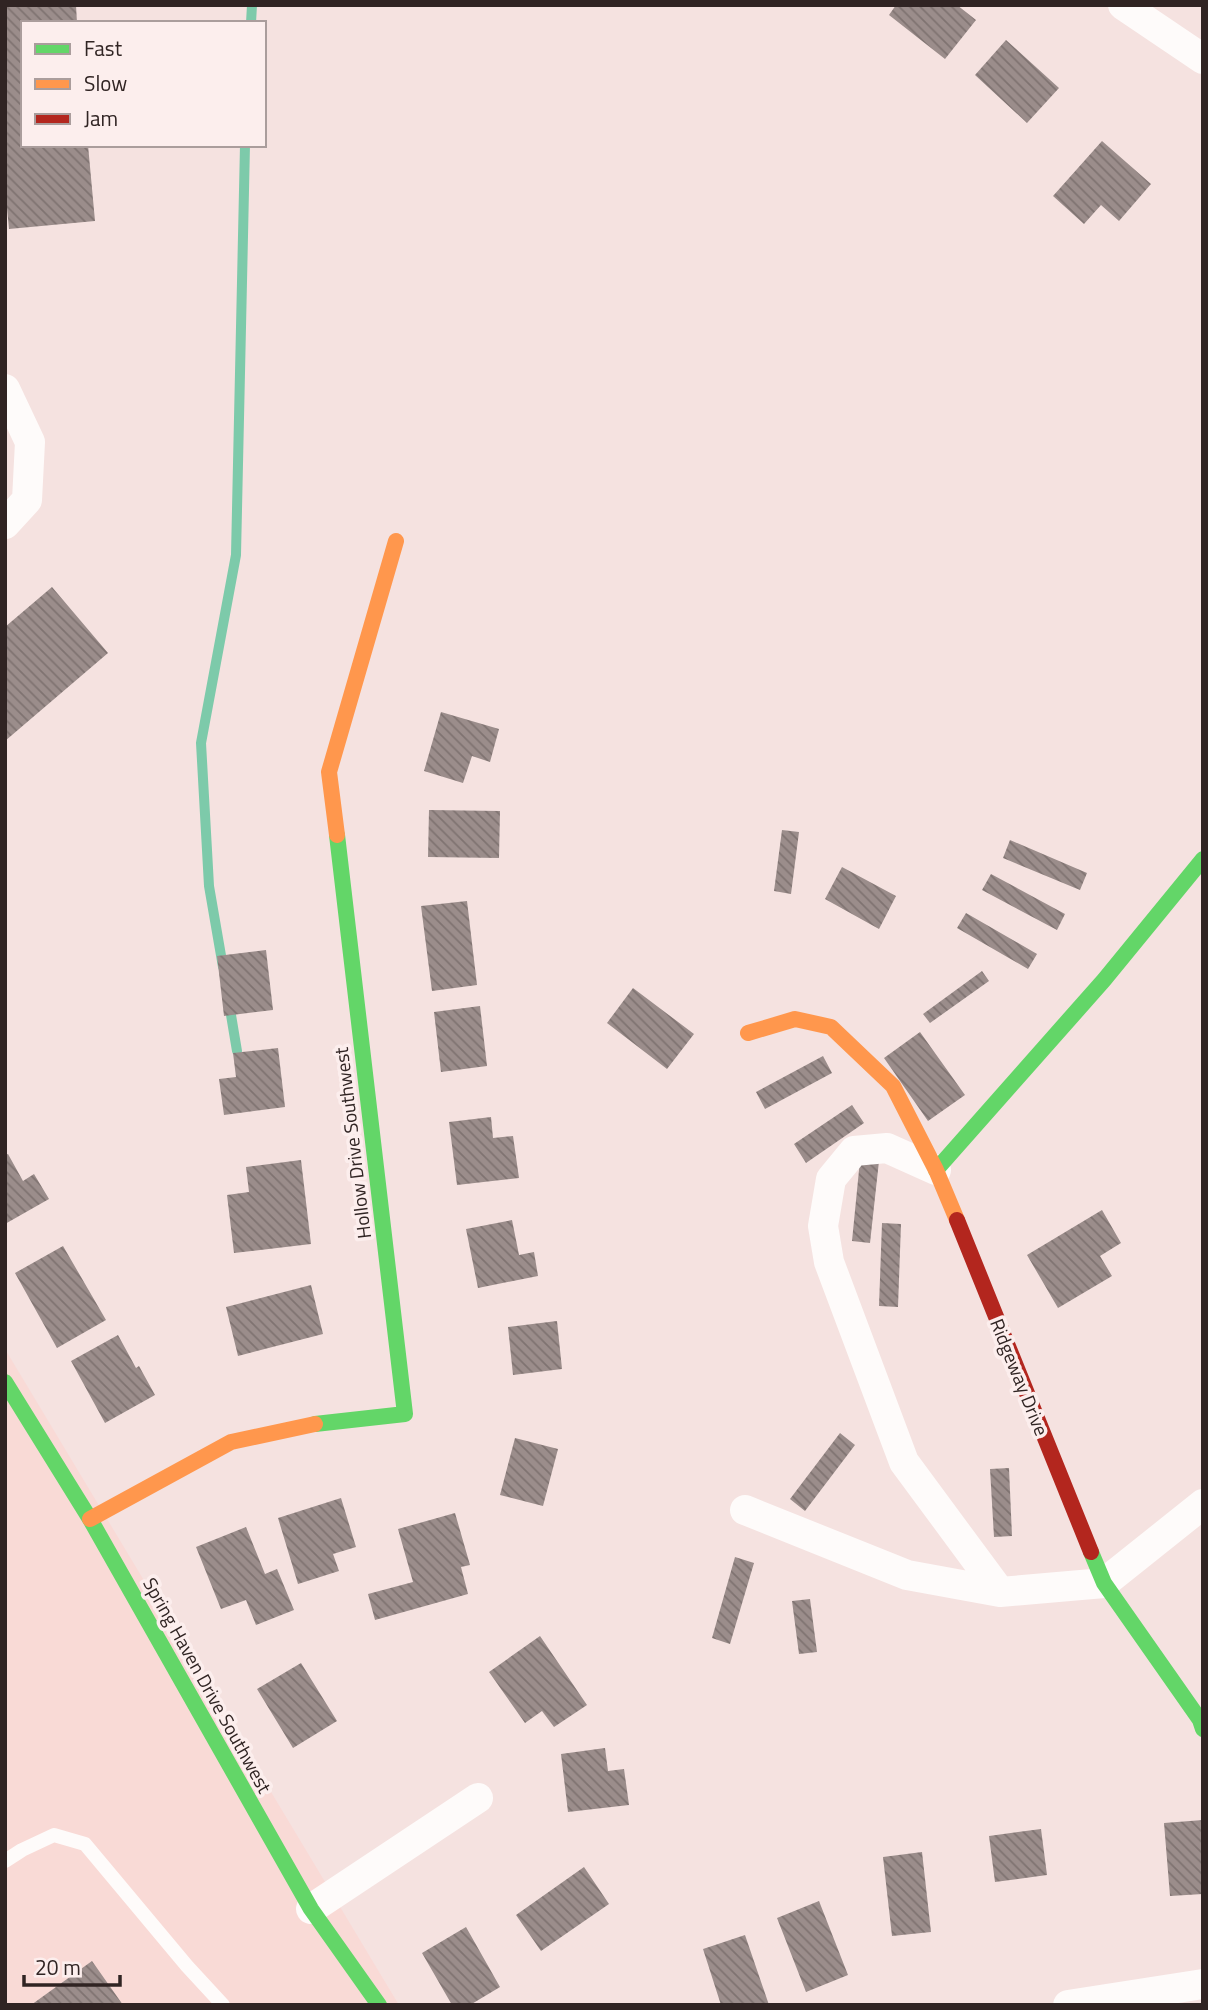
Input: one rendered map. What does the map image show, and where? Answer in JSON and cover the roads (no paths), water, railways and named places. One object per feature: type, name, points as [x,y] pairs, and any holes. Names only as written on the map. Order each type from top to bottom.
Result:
[{"type":"street","points":[[1123,5],[1203,59]]},
{"type":"street","points":[[5,389],[30,442],[27,500],[5,524]]},
{"type":"street","name":"Hollow Drive Southwest","points":[[90,1519],[231,1442],[321,1423],[405,1414],[329,772],[396,541]]},
{"type":"street","points":[[1000,1592],[904,1462],[829,1262],[823,1226],[831,1179],[854,1151],[887,1147],[936,1170],[1104,980],[1203,859]]},
{"type":"street","name":"Ridgeway Drive","points":[[748,1033],[795,1019],[831,1027],[892,1086],[936,1170],[1104,1583],[1200,1720],[1203,1729]]},
{"type":"street","name":"Spring Haven Drive Southwest","points":[[5,1382],[90,1519],[311,1909],[379,2005]]},
{"type":"street","points":[[745,1510],[906,1575],[1000,1592],[1104,1583],[1203,1504]]},
{"type":"street","points":[[311,1909],[478,1798]]},
{"type":"street","points":[[1068,2005],[1203,1984]]},
{"type":"lane","points":[[5,1861],[54,1835],[85,1844],[223,2005]]},
{"type":"waterway","points":[[251,21],[252,5]]},
{"type":"waterway","points":[[223,967],[209,886],[201,743],[236,555],[245,147]]},
{"type":"waterway","points":[[229,1003],[237,1051]]}]
